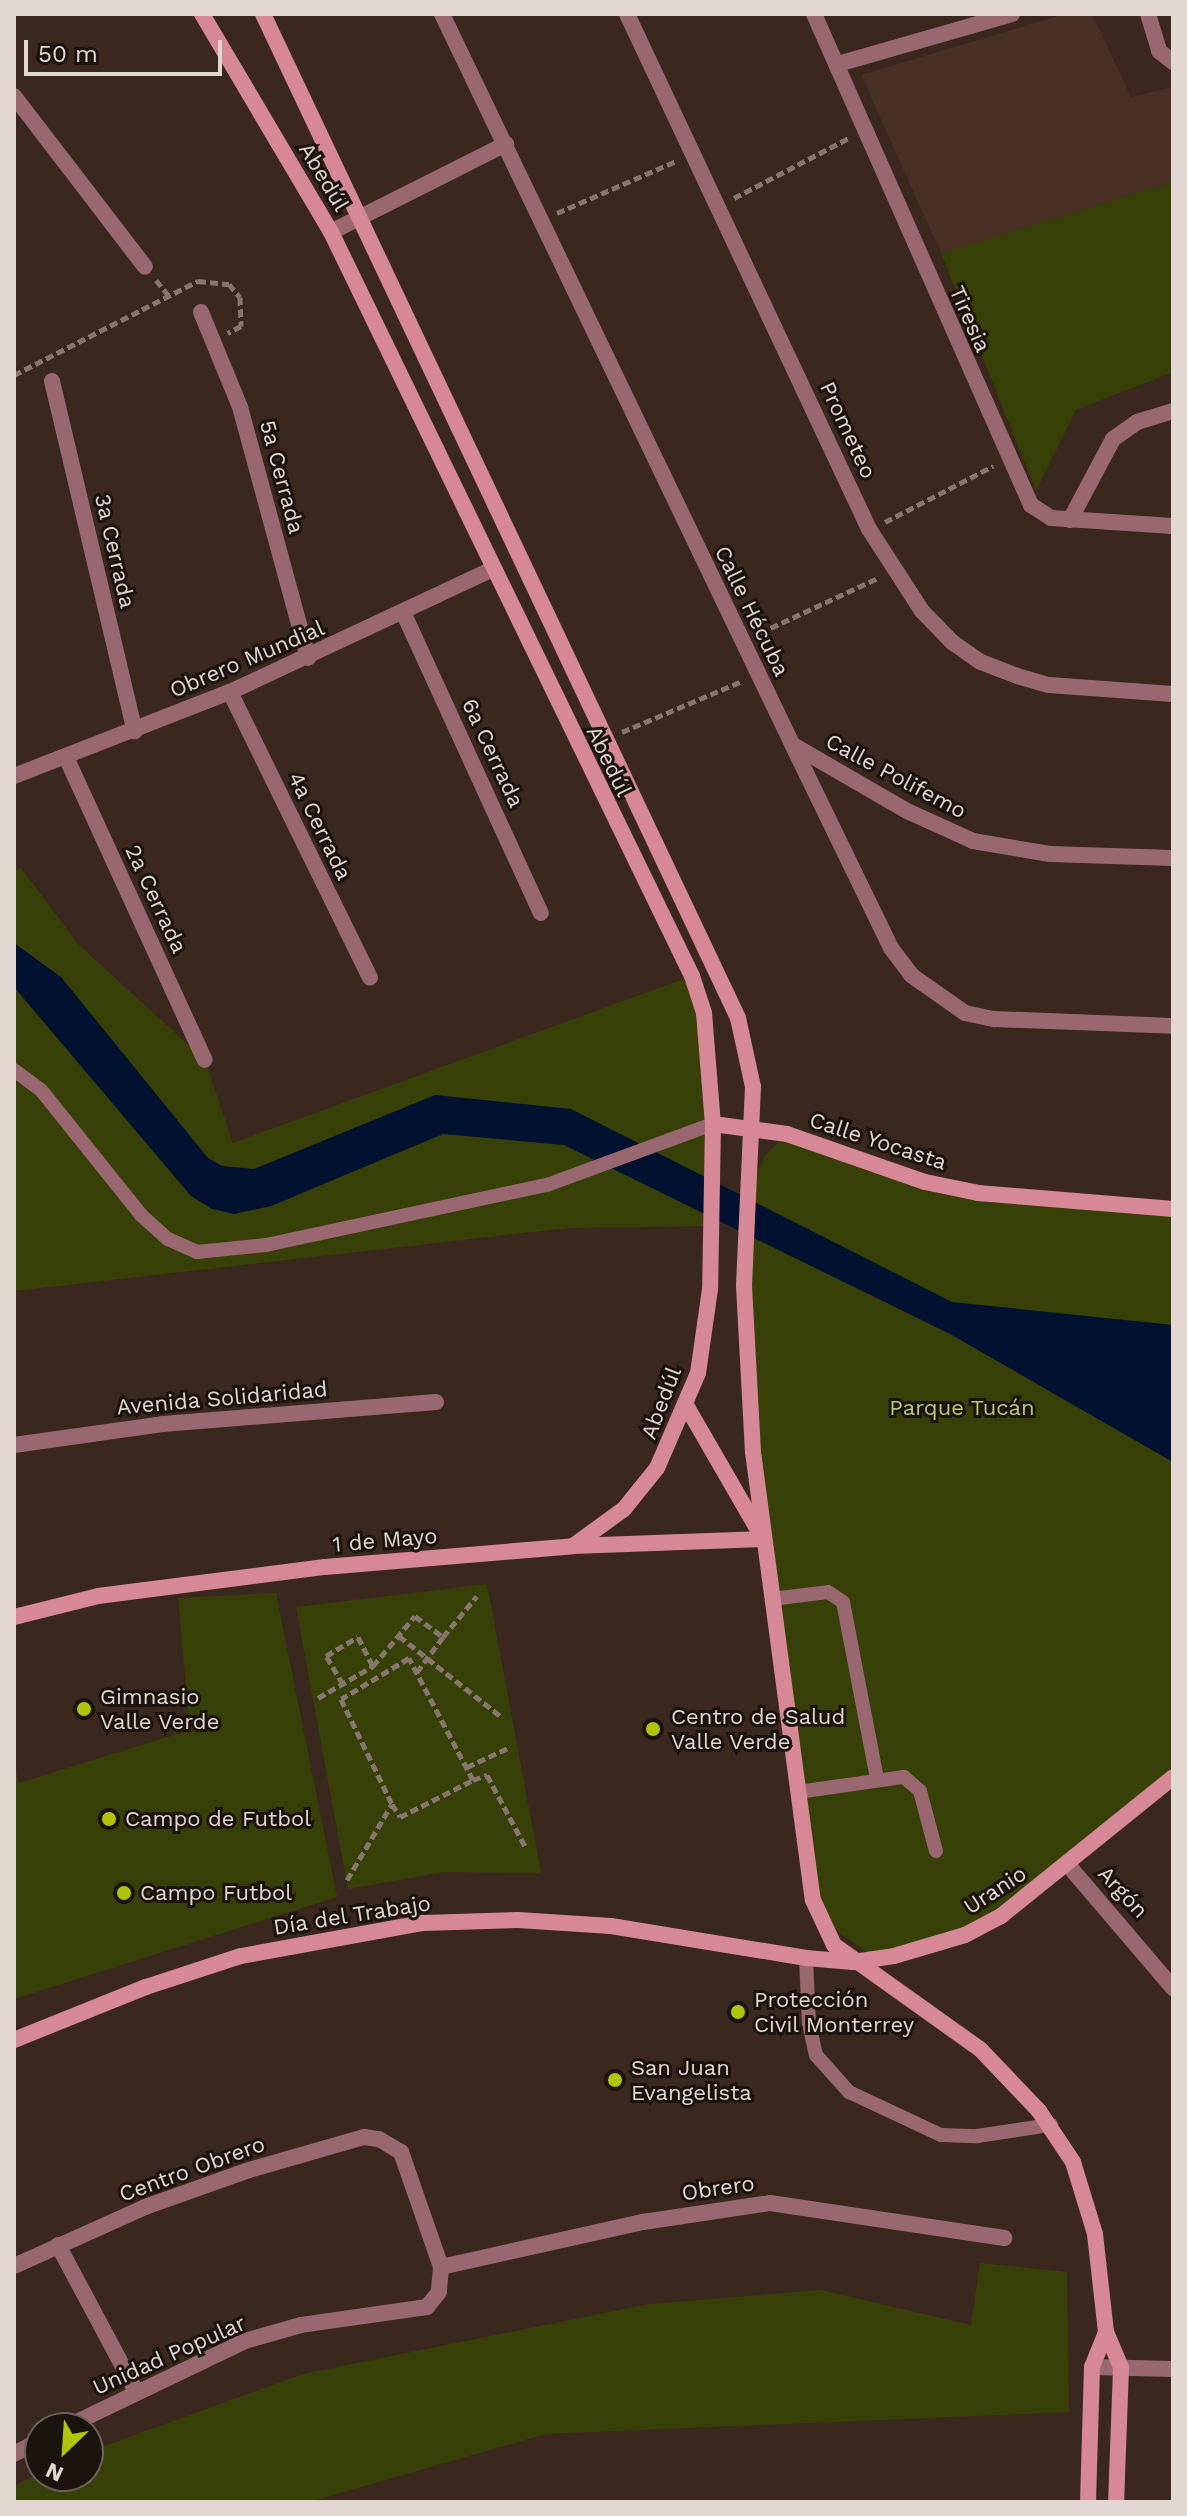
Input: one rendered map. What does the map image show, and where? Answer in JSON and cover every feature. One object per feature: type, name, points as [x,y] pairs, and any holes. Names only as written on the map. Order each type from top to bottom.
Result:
[{"type":"street","name":"Abedúl","points":[[202,14],[331,232],[692,976],[704,1013],[713,1124],[710,1289],[687,1407],[642,1489],[601,1529],[573,1546]]},
{"type":"street","name":"Abedúl","points":[[263,14],[738,1018],[753,1087],[744,1286],[764,1539],[813,1900],[834,1945],[853,1962]]},
{"type":"street","name":"Calle Hécuba","points":[[442,14],[891,948],[911,975],[937,998],[965,1013],[994,1019],[1173,1026]]},
{"type":"street","name":"Prometeo","points":[[627,14],[869,529],[893,571],[942,632],[981,662],[1049,685],[1173,694]]},
{"type":"street","name":"Tiresia","points":[[814,14],[1007,459],[1040,514],[1070,520],[1173,526]]},
{"type":"street","points":[[838,64],[1012,14]]},
{"type":"street","points":[[1148,14],[1159,51],[1173,62]]},
{"type":"street","points":[[14,96],[145,267]]},
{"type":"street","points":[[331,232],[506,144]]},
{"type":"street","name":"5a Cerrada","points":[[201,312],[240,407],[308,658]]},
{"type":"street","name":"3a Cerrada","points":[[52,381],[135,731]]},
{"type":"street","points":[[1070,520],[1113,439],[1137,422],[1173,411]]},
{"type":"street","name":"Obrero Mundial","points":[[14,776],[230,692],[492,569]]},
{"type":"street","name":"6a Cerrada","points":[[403,612],[541,913]]},
{"type":"street","name":"4a Cerrada","points":[[230,692],[370,978]]},
{"type":"street","name":"Calle Polifemo","points":[[792,744],[907,811],[973,841],[1050,854],[1173,858]]},
{"type":"street","name":"2a Cerrada","points":[[66,757],[205,1060]]},
{"type":"street","name":"Calle Yocasta","points":[[713,1124],[752,1127],[832,1148],[925,1182],[978,1193],[1173,1209]]},
{"type":"street","name":"Avenida Solidaridad","points":[[14,1445],[163,1424],[436,1402]]},
{"type":"street","points":[[687,1407],[764,1539]]},
{"type":"street","name":"1 de Mayo","points":[[14,1617],[183,1583],[573,1546],[764,1539]]},
{"type":"street","name":"Uranio","points":[[806,1958],[853,1962],[965,1935],[1028,1898],[1173,1777]]},
{"type":"street","name":"Argón","points":[[1068,1865],[1173,1988]]},
{"type":"street","name":"Día del Trabajo","points":[[14,2040],[146,1987],[241,1956],[423,1923],[518,1920],[611,1926],[806,1958]]},
{"type":"street","points":[[853,1962],[980,2049],[1051,2125],[1083,2186],[1095,2234],[1106,2332],[1121,2368],[1116,2502]]},
{"type":"street","name":"Centro Obrero","points":[[14,2266],[58,2245],[249,2170],[364,2137],[392,2144],[407,2163],[441,2267]]},
{"type":"street","name":"Obrero","points":[[441,2267],[643,2222],[770,2203],[1004,2238]]},
{"type":"street","points":[[58,2245],[136,2391]]},
{"type":"street","name":"Unidad Popular","points":[[95,2412],[245,2341],[301,2325],[417,2311],[434,2301],[441,2267]]},
{"type":"street","points":[[1088,2502],[1092,2367],[1106,2332]]},
{"type":"street","points":[[1092,2367],[1173,2369]]},
{"type":"lane","points":[[14,1070],[41,1090],[141,1215],[168,1239],[197,1252],[266,1245],[547,1185],[713,1124]]},
{"type":"lane","points":[[772,1599],[828,1592],[843,1602],[877,1778]]},
{"type":"lane","points":[[798,1792],[877,1778],[904,1777],[914,1783],[936,1851]]},
{"type":"lane","points":[[806,1958],[809,2023],[816,2055],[849,2092],[941,2135],[977,2136],[1051,2125]]},
{"type":"path","points":[[719,206],[863,131]]},
{"type":"path","points":[[541,219],[693,154]]},
{"type":"path","points":[[14,375],[198,281],[229,284],[240,297],[241,326],[213,340]]},
{"type":"path","points":[[869,529],[1007,459]]},
{"type":"path","points":[[742,642],[893,571]]},
{"type":"path","points":[[634,727],[759,674]]},
{"type":"path","points":[[417,1672],[477,1596]]},
{"type":"path","points":[[318,1698],[373,1666],[415,1616],[443,1637]]},
{"type":"path","points":[[399,1636],[503,1718]]},
{"type":"path","points":[[343,1684],[326,1656],[358,1637],[373,1666]]},
{"type":"path","points":[[473,1780],[409,1658],[341,1699],[400,1817],[487,1775],[526,1848]]},
{"type":"path","points":[[467,1767],[510,1747]]},
{"type":"path","points":[[347,1880],[392,1804]]},
{"type":"shaded area","points":[[1065,14],[1092,14],[1131,97],[1173,87],[1173,182],[941,253],[861,75]]},
{"type":"green space","points":[[1173,182],[1173,372],[1076,410],[1036,491],[941,253]]},
{"type":"green space","points":[[21,868],[79,945],[205,1060],[233,1143],[692,976],[704,1013],[711,1226],[568,1228],[14,1291],[14,871]]},
{"type":"green space","name":"Parque Tucán","points":[[787,1134],[925,1182],[1173,1209],[1173,1777],[1001,1916],[877,1959],[840,1933],[813,1900],[764,1539],[747,1199],[764,1156]]},
{"type":"green space","points":[[487,1584],[541,1873],[444,1872],[348,1889],[296,1607]]},
{"type":"green space","points":[[276,1593],[337,1897],[14,1999],[14,1764],[19,1783],[190,1730],[178,1598]]},
{"type":"green space","points":[[980,2263],[1067,2272],[1069,2412],[546,2434],[309,2502],[14,2502],[14,2486],[24,2481],[24,2492],[104,2492],[104,2446],[303,2374],[649,2304],[821,2290],[971,2325]]},
{"type":"water","points":[[14,943],[61,977],[208,1158],[222,1166],[254,1169],[435,1095],[571,1109],[952,1302],[1173,1325],[1173,1462],[950,1334],[564,1145],[443,1134],[271,1206],[234,1214],[212,1209],[191,1196],[14,987]]},
{"type":"place","name":"Gimnasio Valle Verde","points":[[84,1709]]},
{"type":"place","name":"Centro de Salud Valle Verde","points":[[653,1729]]},
{"type":"place","name":"Campo de Futbol","points":[[109,1819]]},
{"type":"place","name":"Campo Futbol","points":[[124,1893]]},
{"type":"place","name":"Protección Civil Monterrey","points":[[738,2012]]},
{"type":"place","name":"San Juan Evangelista","points":[[615,2080]]}]
